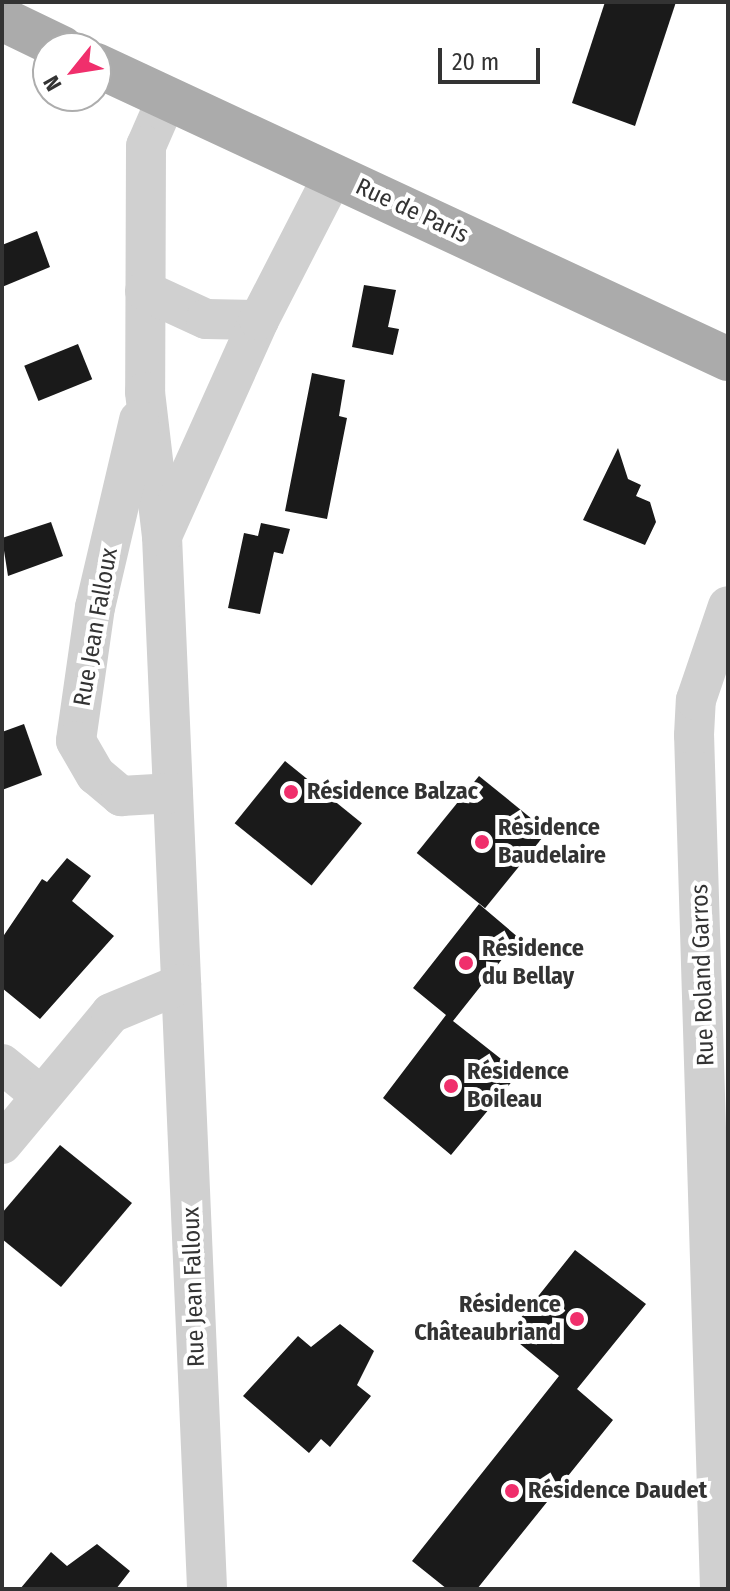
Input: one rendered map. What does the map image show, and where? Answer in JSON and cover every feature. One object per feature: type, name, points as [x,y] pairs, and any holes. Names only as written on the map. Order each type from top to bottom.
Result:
[{"type":"main road","points":[[2,19],[32,34]]},
{"type":"main road","name":"Rue de Paris","points":[[112,72],[728,359]]},
{"type":"street","name":"Rue Jean Falloux","points":[[167,98],[146,146],[145,392],[162,536],[207,1589]]},
{"type":"street","name":"Rue Jean Falloux","points":[[162,536],[259,320],[334,174]]},
{"type":"street","points":[[145,291],[206,319],[259,320]]},
{"type":"street","name":"Rue Jean Falloux","points":[[145,392],[95,607],[76,741],[96,775],[121,796],[173,793]]},
{"type":"street","name":"Rue Roland Garros","points":[[720,1589],[713,834],[696,700],[728,606]]},
{"type":"street","points":[[2,1144],[39,1094],[111,1013],[181,984]]},
{"type":"street","points":[[2,1064],[39,1094]]},
{"type":"building","points":[[605,2],[676,2],[635,126],[572,103]]},
{"type":"building","points":[[37,231],[50,267],[2,287],[2,245]]},
{"type":"building","points":[[364,285],[396,290],[388,327],[399,329],[393,355],[352,347]]},
{"type":"building","points":[[78,344],[92,379],[38,401],[24,366]]},
{"type":"building","points":[[312,373],[345,380],[339,416],[347,418],[327,519],[285,511]]},
{"type":"building","points":[[618,448],[628,479],[641,485],[636,496],[650,502],[656,522],[645,545],[583,520]]},
{"type":"building","points":[[51,522],[63,556],[8,576],[2,538]]},
{"type":"building","points":[[261,523],[290,529],[283,554],[274,552],[260,614],[228,608],[244,533],[258,536]]},
{"type":"building","points":[[24,724],[42,775],[2,790],[2,732]]},
{"type":"building","name":"Résidence Balzac","points":[[285,761],[362,823],[312,885],[235,823]]},
{"type":"building","name":"Résidence Baudelaire","points":[[479,776],[547,831],[485,908],[417,853]]},
{"type":"building","points":[[67,858],[91,876],[72,901],[114,936],[40,1019],[2,988],[2,938],[42,879],[47,882]]},
{"type":"building","name":"Résidence Boileau","points":[[479,904],[519,938],[453,1021],[519,1073],[451,1155],[383,1098],[446,1015],[413,988]]},
{"type":"building","points":[[60,1145],[132,1203],[61,1287],[2,1239],[2,1213]]},
{"type":"building","name":"Résidence Daudet","points":[[575,1250],[646,1304],[577,1389],[613,1420],[477,1589],[447,1589],[412,1561],[559,1376],[508,1334]]},
{"type":"building","points":[[340,1324],[374,1351],[357,1385],[371,1396],[330,1447],[321,1439],[309,1453],[243,1396],[298,1336],[311,1347]]},
{"type":"building","points":[[97,1544],[130,1571],[116,1589],[20,1589],[51,1552],[67,1566]]},
{"type":"place","name":"Résidence Balzac","points":[[291,792]]},
{"type":"place","name":"Résidence Baudelaire","points":[[482,842]]},
{"type":"place","name":"Résidence du Bellay","points":[[466,963]]},
{"type":"place","name":"Résidence Boileau","points":[[451,1086]]},
{"type":"place","name":"Résidence Châteaubriand","points":[[577,1319]]},
{"type":"place","name":"Résidence Daudet","points":[[512,1491]]}]
